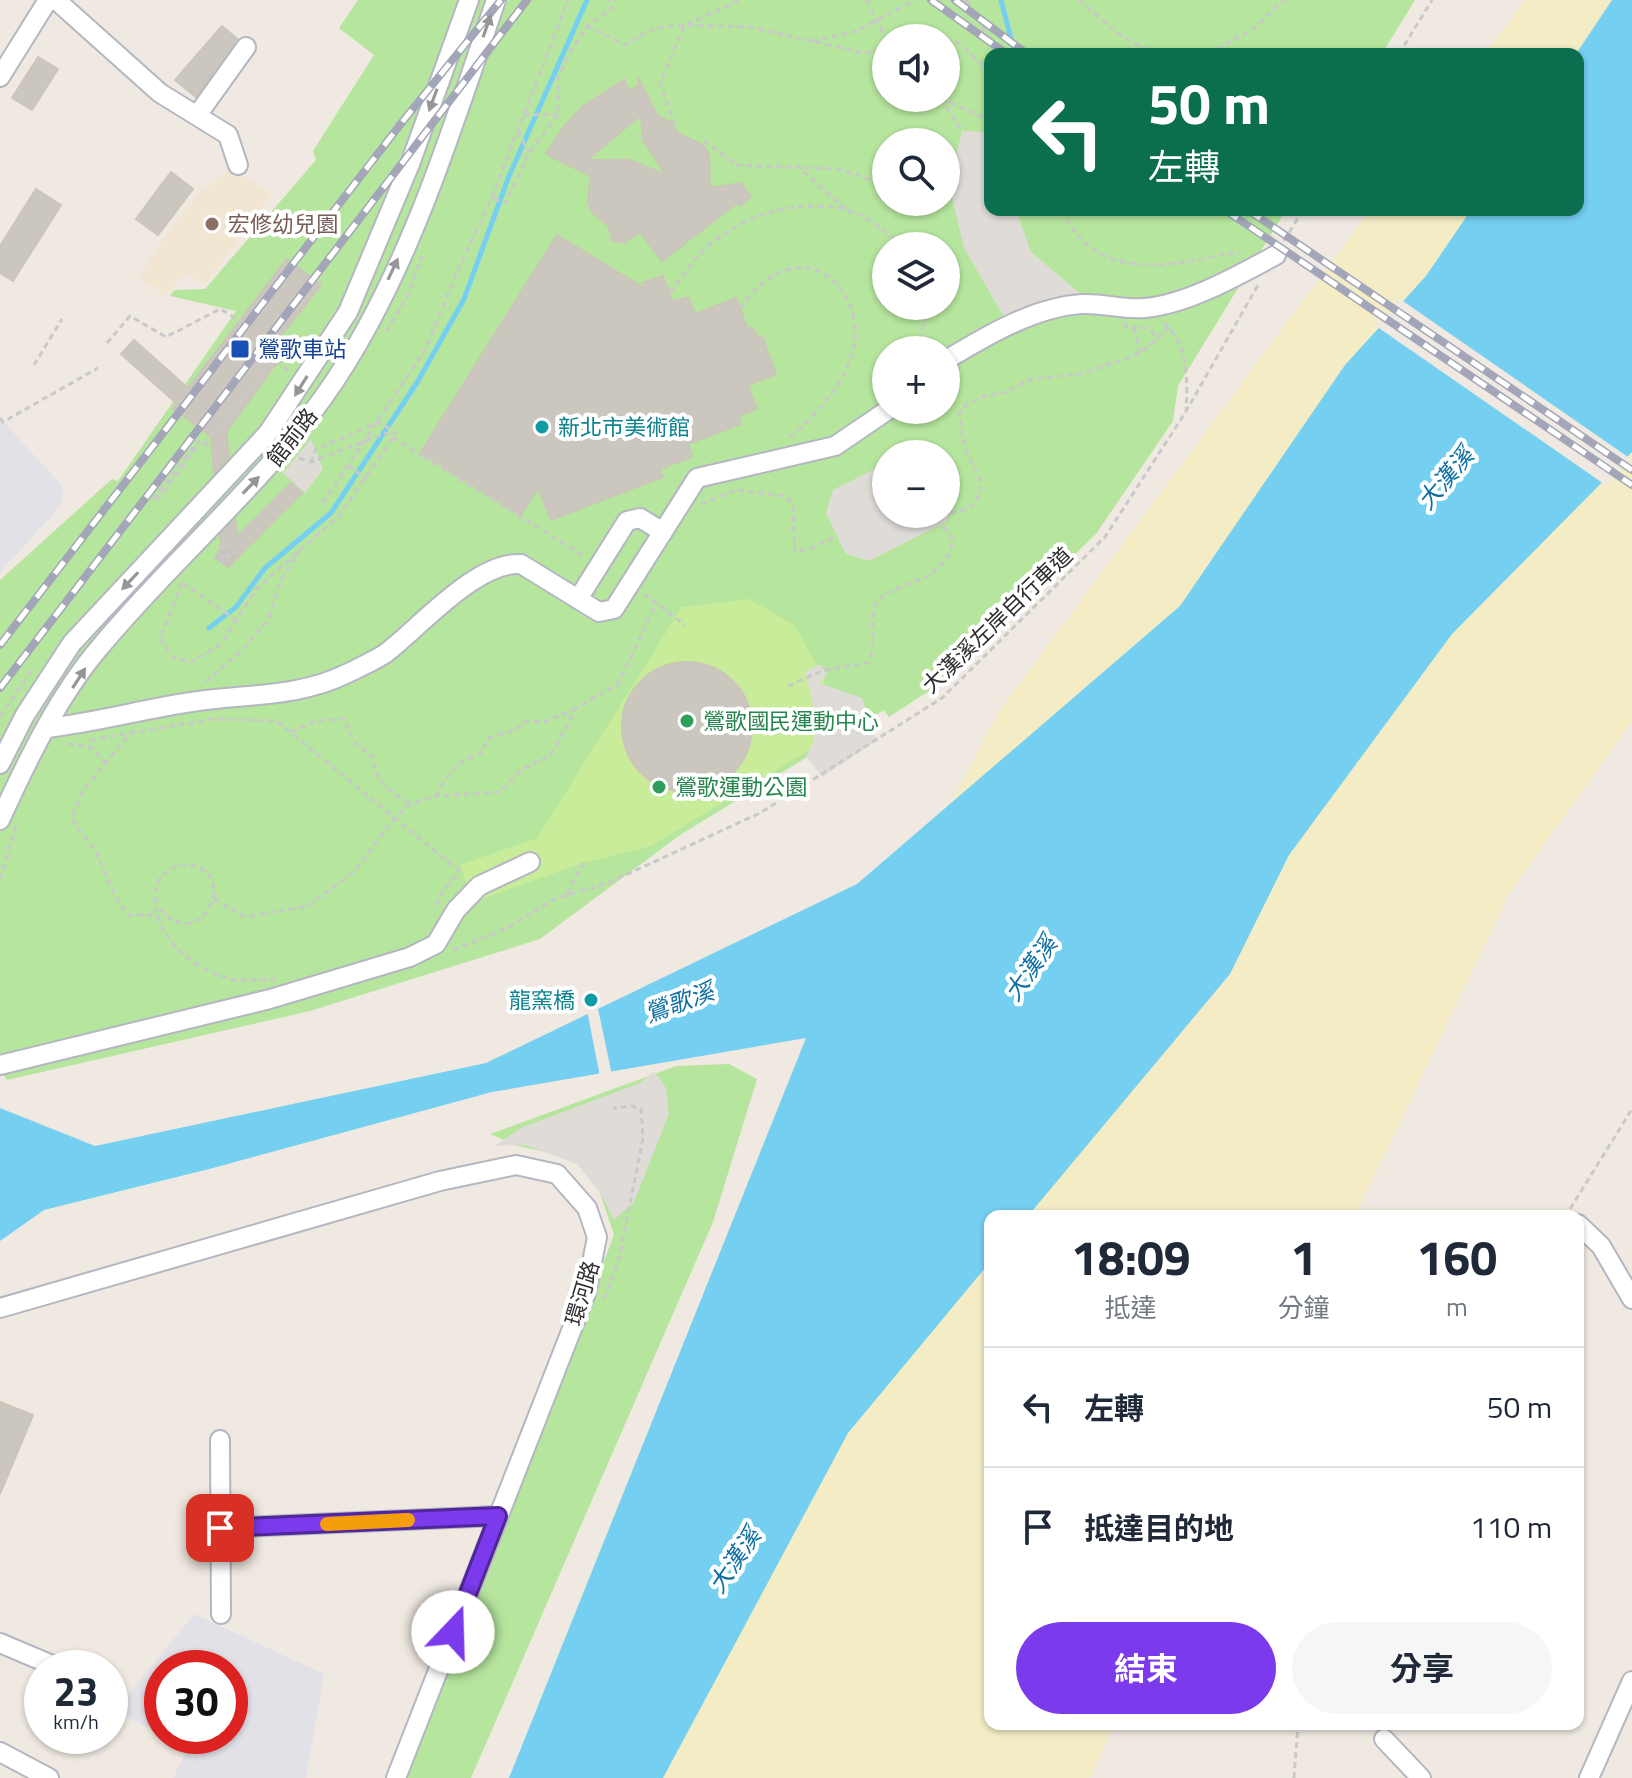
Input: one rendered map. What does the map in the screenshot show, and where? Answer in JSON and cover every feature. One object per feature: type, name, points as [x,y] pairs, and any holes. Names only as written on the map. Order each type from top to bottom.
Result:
[{"type":"street","points":[[0,77],[48,0]]},
{"type":"street","points":[[56,0],[147,83],[228,135],[238,165]]},
{"type":"street","name":"館前路","points":[[0,764],[25,715],[72,643],[268,433],[348,312],[410,164],[469,0]]},
{"type":"street","name":"館前路","points":[[0,820],[54,731],[97,649],[286,448],[336,378],[367,325],[433,177],[496,0]]},
{"type":"street","points":[[198,114],[246,47]]},
{"type":"street","points":[[960,352],[1031,316],[1081,304],[1145,308],[1197,294],[1259,273],[1276,255]]},
{"type":"street","points":[[54,731],[196,701],[288,694],[343,675],[384,655],[450,599],[508,563],[521,564],[599,612],[614,609],[697,478],[835,446],[872,421]]},
{"type":"street","points":[[578,599],[627,521],[640,518],[663,532]]},
{"type":"street","points":[[0,1065],[270,999],[410,957],[436,944],[456,910],[479,886],[530,862]]},
{"type":"street","name":"環河路","points":[[0,1308],[440,1181],[516,1165],[557,1174],[587,1208],[597,1237],[586,1293],[396,1778]]},
{"type":"street","points":[[1584,1230],[1601,1246],[1632,1299]]},
{"type":"street","points":[[220,1440],[221,1614]]},
{"type":"street","points":[[220,1528],[498,1516]]},
{"type":"street","points":[[0,1643],[24,1653]]},
{"type":"street","points":[[1589,1778],[1632,1681]]},
{"type":"street","points":[[1613,1728],[1632,1722]]},
{"type":"street","points":[[1384,1739],[1421,1778]]},
{"type":"street","points":[[0,1752],[49,1778]]},
{"type":"path","points":[[323,503],[426,348],[492,197],[568,0]]},
{"type":"path","points":[[492,197],[506,203],[529,153],[558,114],[558,77],[587,26],[612,8],[609,0]]},
{"type":"path","points":[[675,125],[660,83],[685,25],[741,0]]},
{"type":"path","points":[[809,42],[854,32],[915,0]]},
{"type":"path","points":[[950,0],[968,1],[995,48]]},
{"type":"path","points":[[1079,0],[1120,35],[1143,48]]},
{"type":"path","points":[[1219,48],[1253,29],[1284,0]]},
{"type":"path","points":[[1403,48],[1432,0]]},
{"type":"path","points":[[868,2],[877,24]]},
{"type":"path","points":[[587,26],[625,45],[654,28],[685,25],[750,27],[809,42],[864,53],[872,52]]},
{"type":"path","points":[[960,44],[984,67]]},
{"type":"path","points":[[960,107],[984,118]]},
{"type":"path","points":[[950,112],[962,131]]},
{"type":"path","points":[[523,115],[558,114]]},
{"type":"path","points":[[517,130],[529,153]]},
{"type":"path","points":[[704,141],[737,165],[839,169],[872,180]]},
{"type":"path","points":[[796,165],[849,213]]},
{"type":"path","points":[[670,293],[709,246],[758,214],[808,203],[849,213],[888,232]]},
{"type":"path","points":[[1064,216],[1073,234],[1116,263],[1167,265],[1238,252],[1259,273]]},
{"type":"path","points":[[1276,255],[1299,216]]},
{"type":"path","points":[[740,308],[763,281],[788,269],[818,270],[842,287],[853,311],[854,344],[841,381],[817,413],[783,445]]},
{"type":"path","name":"大漢溪左岸自行車道","points":[[583,863],[567,894],[608,883],[760,813],[942,698],[1105,537],[1185,413],[1259,273]]},
{"type":"path","points":[[1145,308],[1169,327],[1179,343],[1188,383],[1185,413]]},
{"type":"path","points":[[107,343],[130,316],[166,337],[220,309],[249,326],[241,337]]},
{"type":"path","points":[[34,365],[62,319]]},
{"type":"path","points":[[960,512],[975,504],[981,492],[960,427],[959,414],[967,404],[1007,392],[1028,380],[1084,373],[1141,353],[1169,327]]},
{"type":"path","points":[[1134,328],[1141,353]]},
{"type":"path","points":[[155,500],[200,443],[204,445],[275,361],[292,373]]},
{"type":"path","points":[[0,418],[3,422],[98,368]]},
{"type":"path","points":[[181,581],[160,639],[173,657],[191,662],[220,645],[257,588],[303,544],[339,516],[396,433],[379,422]]},
{"type":"path","points":[[311,462],[315,450],[379,422]]},
{"type":"path","points":[[297,458],[311,462],[386,433],[599,566]]},
{"type":"path","points":[[348,465],[367,479]]},
{"type":"path","points":[[689,490],[698,504],[711,502],[736,490],[785,496],[793,505],[793,544],[799,552],[837,536]]},
{"type":"path","points":[[788,686],[824,670],[868,663],[874,654],[874,605],[880,597],[915,585],[937,567],[951,550],[953,538],[945,528]]},
{"type":"path","points":[[208,552],[217,543],[231,557],[229,559],[222,553],[220,555],[225,560],[221,563]]},
{"type":"path","points":[[220,672],[268,620],[280,582],[303,544]]},
{"type":"path","points":[[181,581],[236,620]]},
{"type":"path","points":[[172,589],[181,581]]},
{"type":"path","points":[[629,584],[685,625]]},
{"type":"path","points":[[436,796],[452,768],[465,758],[480,754],[489,738],[515,730],[527,721],[544,722],[618,684],[657,602]]},
{"type":"path","points":[[0,717],[36,665]]},
{"type":"path","points":[[214,899],[246,917],[308,906],[354,872],[395,817],[411,804],[436,796],[500,792],[521,770],[551,755],[576,708]]},
{"type":"path","points":[[54,731],[91,740],[127,737],[213,719],[277,721],[459,871],[439,897],[436,909]]},
{"type":"path","points":[[291,732],[316,721],[344,719],[354,742],[373,758],[374,774],[393,793],[411,804]]},
{"type":"path","points":[[54,731],[62,743],[91,747],[105,764]]},
{"type":"path","points":[[127,737],[82,792],[72,818],[82,837],[97,854],[110,892],[128,915],[158,915]]},
{"type":"path","points":[[0,879],[20,816]]},
{"type":"path","points":[[180,865],[198,867],[206,873],[214,889],[214,899],[204,917],[185,923],[166,917],[160,909],[156,890],[158,881],[171,868],[180,865]]},
{"type":"path","points":[[160,909],[158,915],[171,944],[200,968],[234,980],[289,979]]},
{"type":"path","points":[[1574,1210],[1632,1109]]},
{"type":"path","points":[[1294,1778],[1298,1730]]},
{"type":"shaded area","points":[[962,131],[984,132],[984,216],[1018,216],[1031,252],[1083,296],[1004,317],[964,248],[956,216],[960,216],[960,139]]},
{"type":"shaded area","name":"宏修幼兒園","points":[[231,168],[272,194],[204,286],[185,274],[166,296],[140,279],[154,252],[195,197]]},
{"type":"shaded area","points":[[0,418],[63,487],[61,505],[0,572]]},
{"type":"shaded area","points":[[311,439],[323,469],[305,493],[283,473]]},
{"type":"shaded area","points":[[872,470],[872,528],[934,528],[869,561],[846,554],[826,513],[833,490]]},
{"type":"shaded area","points":[[820,664],[827,675],[819,683],[862,698],[876,741],[822,777],[806,756],[814,740],[816,717],[805,672]]},
{"type":"shaded area","points":[[654,1071],[666,1088],[669,1114],[634,1202],[614,1220],[601,1194],[577,1164],[525,1145],[494,1146],[523,1127],[640,1083]]},
{"type":"shaded area","points":[[194,1614],[324,1674],[306,1778],[173,1778],[185,1754],[248,1754],[248,1650],[165,1650]]},
{"type":"shaded area","points":[[144,1676],[144,1726],[128,1717],[128,1695]]},
{"type":"green space","points":[[358,0],[1415,0],[1386,48],[984,48],[984,216],[1282,216],[1178,386],[1173,421],[1096,534],[941,683],[889,717],[884,710],[680,835],[540,939],[310,1011],[7,1080],[0,1070],[0,580],[112,479],[118,481],[236,311],[170,296],[174,290],[205,289],[316,160],[313,151],[374,55],[339,28]]},
{"type":"green space","name":"鶯歌運動公園","points":[[749,599],[794,625],[824,677],[832,736],[651,846],[583,863],[473,902],[460,865],[537,838],[682,607]]},
{"type":"green space","points":[[729,1064],[757,1079],[713,1222],[471,1778],[405,1778],[614,1235],[596,1181],[573,1158],[518,1146],[490,1134],[676,1066]]},
{"type":"sand","points":[[1525,0],[1632,0],[1632,721],[1509,894],[1358,1210],[984,1210],[984,1730],[1111,1730],[1090,1778],[534,1778],[840,1013],[1000,710],[1366,216],[1584,216],[1584,48],[1489,48]]},
{"type":"water","points":[[1612,0],[1632,0],[1632,452],[1452,634],[1289,855],[1230,974],[1033,1210],[984,1210],[984,1269],[848,1433],[663,1778],[509,1778],[806,1038],[492,1092],[213,1168],[44,1210],[0,1241],[0,1108],[95,1146],[486,1063],[857,884],[1180,606],[1345,365],[1426,276],[1467,216],[1584,216],[1584,48],[1580,48]]},
{"type":"pier","points":[[1400,299],[1631,459],[1607,486],[1376,326]]},
{"type":"pier","points":[[597,1004],[612,1075],[600,1077],[587,1010]]},
{"type":"building","points":[[222,26],[237,39],[196,97],[175,80]]},
{"type":"building","points":[[38,57],[58,69],[32,110],[12,98]]},
{"type":"building","points":[[638,77],[657,115],[670,122],[679,134],[703,145],[709,154],[710,188],[741,183],[751,197],[740,206],[737,203],[662,261],[640,232],[625,243],[613,241],[608,226],[592,212],[588,202],[591,176],[546,154],[562,129],[582,107],[624,80],[629,91],[639,86]],"holes":[[[641,115],[643,140],[666,175],[629,160],[587,160]]]},
{"type":"building","points":[[171,172],[193,189],[158,235],[136,219]]},
{"type":"building","points":[[36,189],[61,205],[13,281],[0,273],[0,246]]},
{"type":"building","points":[[557,235],[647,290],[642,283],[663,276],[673,302],[688,297],[695,314],[736,298],[748,329],[752,327],[757,338],[762,336],[776,374],[748,385],[757,409],[738,416],[741,424],[688,444],[692,457],[660,469],[663,477],[551,520],[538,488],[521,515],[421,452]]},
{"type":"building","points":[[287,259],[321,285],[274,345],[284,353],[226,432],[229,457],[214,473],[211,437],[173,408],[176,403],[121,354],[134,340],[188,388]]},
{"type":"building","points":[[291,483],[302,493],[228,567],[217,556],[221,552],[220,535],[235,520],[237,537]]},
{"type":"building","name":"鶯歌國民運動中心","points":[[687,662],[712,667],[733,681],[747,702],[752,727],[747,752],[733,773],[712,787],[687,792],[662,787],[641,773],[627,752],[622,727],[627,702],[641,681],[662,667]]},
{"type":"building","points":[[0,1402],[33,1415],[0,1494]]},
{"type":"waterway","points":[[209,628],[236,607],[265,568],[331,513],[418,381],[464,299],[509,176],[587,0]]},
{"type":"waterway","points":[[1001,0],[1013,48]]},
{"type":"tunnel","points":[[221,563],[230,550]]},
{"type":"railway","points":[[0,645],[403,121],[501,0]]},
{"type":"railway","points":[[0,688],[527,0]]},
{"type":"railway","points":[[931,0],[999,48]]},
{"type":"railway","points":[[955,0],[1019,48]]},
{"type":"railway","points":[[1234,216],[1632,485]]},
{"type":"railway","points":[[1257,216],[1632,470]]},
{"type":"slow traffic","points":[[327,1524],[408,1520]]},
{"type":"place","name":"宏修幼兒園","points":[[212,224]]},
{"type":"place","name":"鶯歌車站","points":[[240,349]]},
{"type":"place","name":"新北市美術館","points":[[542,427]]},
{"type":"place","name":"鶯歌國民運動中心","points":[[687,721]]},
{"type":"place","name":"鶯歌運動公園","points":[[659,787]]},
{"type":"place","name":"龍窯橋","points":[[591,1000]]},
{"type":"route","points":[[220,1528],[498,1516],[453,1632]]},
{"type":"water label","name":"大漢溪","points":[[1445,478]]},
{"type":"water label","name":"大漢溪","points":[[1030,968]]},
{"type":"water label","name":"鶯歌溪","points":[[679,1002]]},
{"type":"water label","name":"大漢溪","points":[[734,1560]]}]
